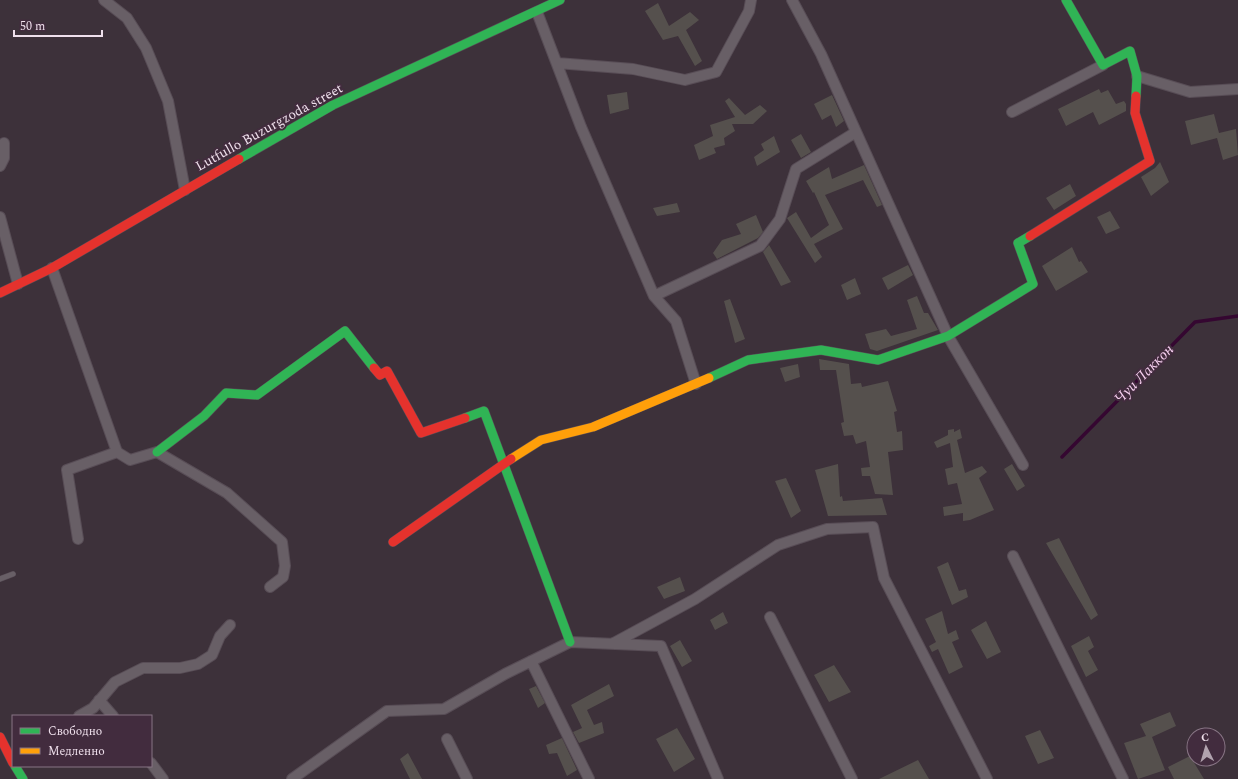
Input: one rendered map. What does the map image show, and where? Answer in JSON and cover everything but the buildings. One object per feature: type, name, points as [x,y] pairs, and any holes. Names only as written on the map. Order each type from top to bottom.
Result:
[{"type":"street","points":[[104,0],[127,18],[146,48],[168,101],[185,190]]},
{"type":"street","name":"Lutfullo Buzurgzoda street","points":[[0,293],[52,268],[333,105],[537,12],[560,0]]},
{"type":"street","points":[[557,63],[633,70],[685,80],[716,72],[749,11],[751,0]]},
{"type":"street","points":[[792,0],[821,54],[948,336],[1023,465]]},
{"type":"street","points":[[1066,0],[1104,65]]},
{"type":"street","points":[[537,12],[584,134],[654,296],[676,321],[696,384]]},
{"type":"street","points":[[393,542],[504,464],[541,440],[593,427],[696,384],[748,360],[821,350],[878,360],[948,336],[1033,284],[1018,243],[1150,161],[1135,112],[1137,76],[1130,51],[1012,112]]},
{"type":"street","points":[[1137,76],[1190,92],[1238,88]]},
{"type":"street","points":[[654,296],[760,246],[780,219],[796,169],[856,132]]},
{"type":"street","points":[[0,166],[4,158],[4,143]]},
{"type":"street","points":[[0,217],[18,284]]},
{"type":"street","points":[[52,268],[117,452],[130,460],[157,452],[204,416],[226,393],[257,395],[345,331],[380,375],[387,371],[421,433],[484,411],[570,642]]},
{"type":"street","points":[[78,539],[67,470],[117,452]]},
{"type":"street","points":[[157,452],[227,494],[282,542],[285,566],[283,577],[270,587]]},
{"type":"street","points":[[612,644],[695,599],[778,545],[827,530],[873,527],[884,578],[987,779]]},
{"type":"street","points":[[1013,556],[1123,779]]},
{"type":"street","points":[[770,617],[852,779]]},
{"type":"street","points":[[81,715],[93,708],[115,682],[143,668],[180,668],[198,664],[212,655],[220,636],[230,626]]},
{"type":"street","points":[[292,779],[387,711],[444,709],[505,674],[570,642],[661,646],[718,779]]},
{"type":"street","points":[[531,661],[589,779]]},
{"type":"street","points":[[99,700],[112,715]]},
{"type":"street","points":[[0,737],[12,757]]},
{"type":"street","points":[[447,739],[467,779]]},
{"type":"street","points":[[152,764],[163,779]]},
{"type":"street","points":[[16,767],[23,779]]},
{"type":"lane","points":[[0,579],[13,574]]},
{"type":"waterway","name":"Чуи Лаккон","points":[[1062,457],[1195,322],[1238,316]]},
{"type":"traffic: fast","points":[[239,159],[333,105],[560,0]]},
{"type":"traffic: fast","points":[[1066,0],[1103,65],[1130,51],[1137,76],[1136,96]]},
{"type":"traffic: fast","points":[[709,378],[748,360],[821,350],[878,360],[948,336],[1033,284],[1018,243],[1030,236]]},
{"type":"traffic: fast","points":[[157,452],[204,416],[226,393],[257,395],[345,331],[374,368]]},
{"type":"traffic: fast","points":[[465,418],[484,411],[570,642]]},
{"type":"traffic: fast","points":[[16,767],[23,779]]},
{"type":"traffic: slow","points":[[511,459],[541,440],[593,427],[709,378]]},
{"type":"traffic: jam","points":[[1030,236],[1150,161],[1135,113],[1136,96]]},
{"type":"traffic: jam","points":[[0,293],[52,268],[239,159]]},
{"type":"traffic: jam","points":[[374,368],[380,375],[387,371],[421,433],[465,418]]},
{"type":"traffic: jam","points":[[393,542],[511,459]]},
{"type":"traffic: jam","points":[[0,737],[12,761]]}]
